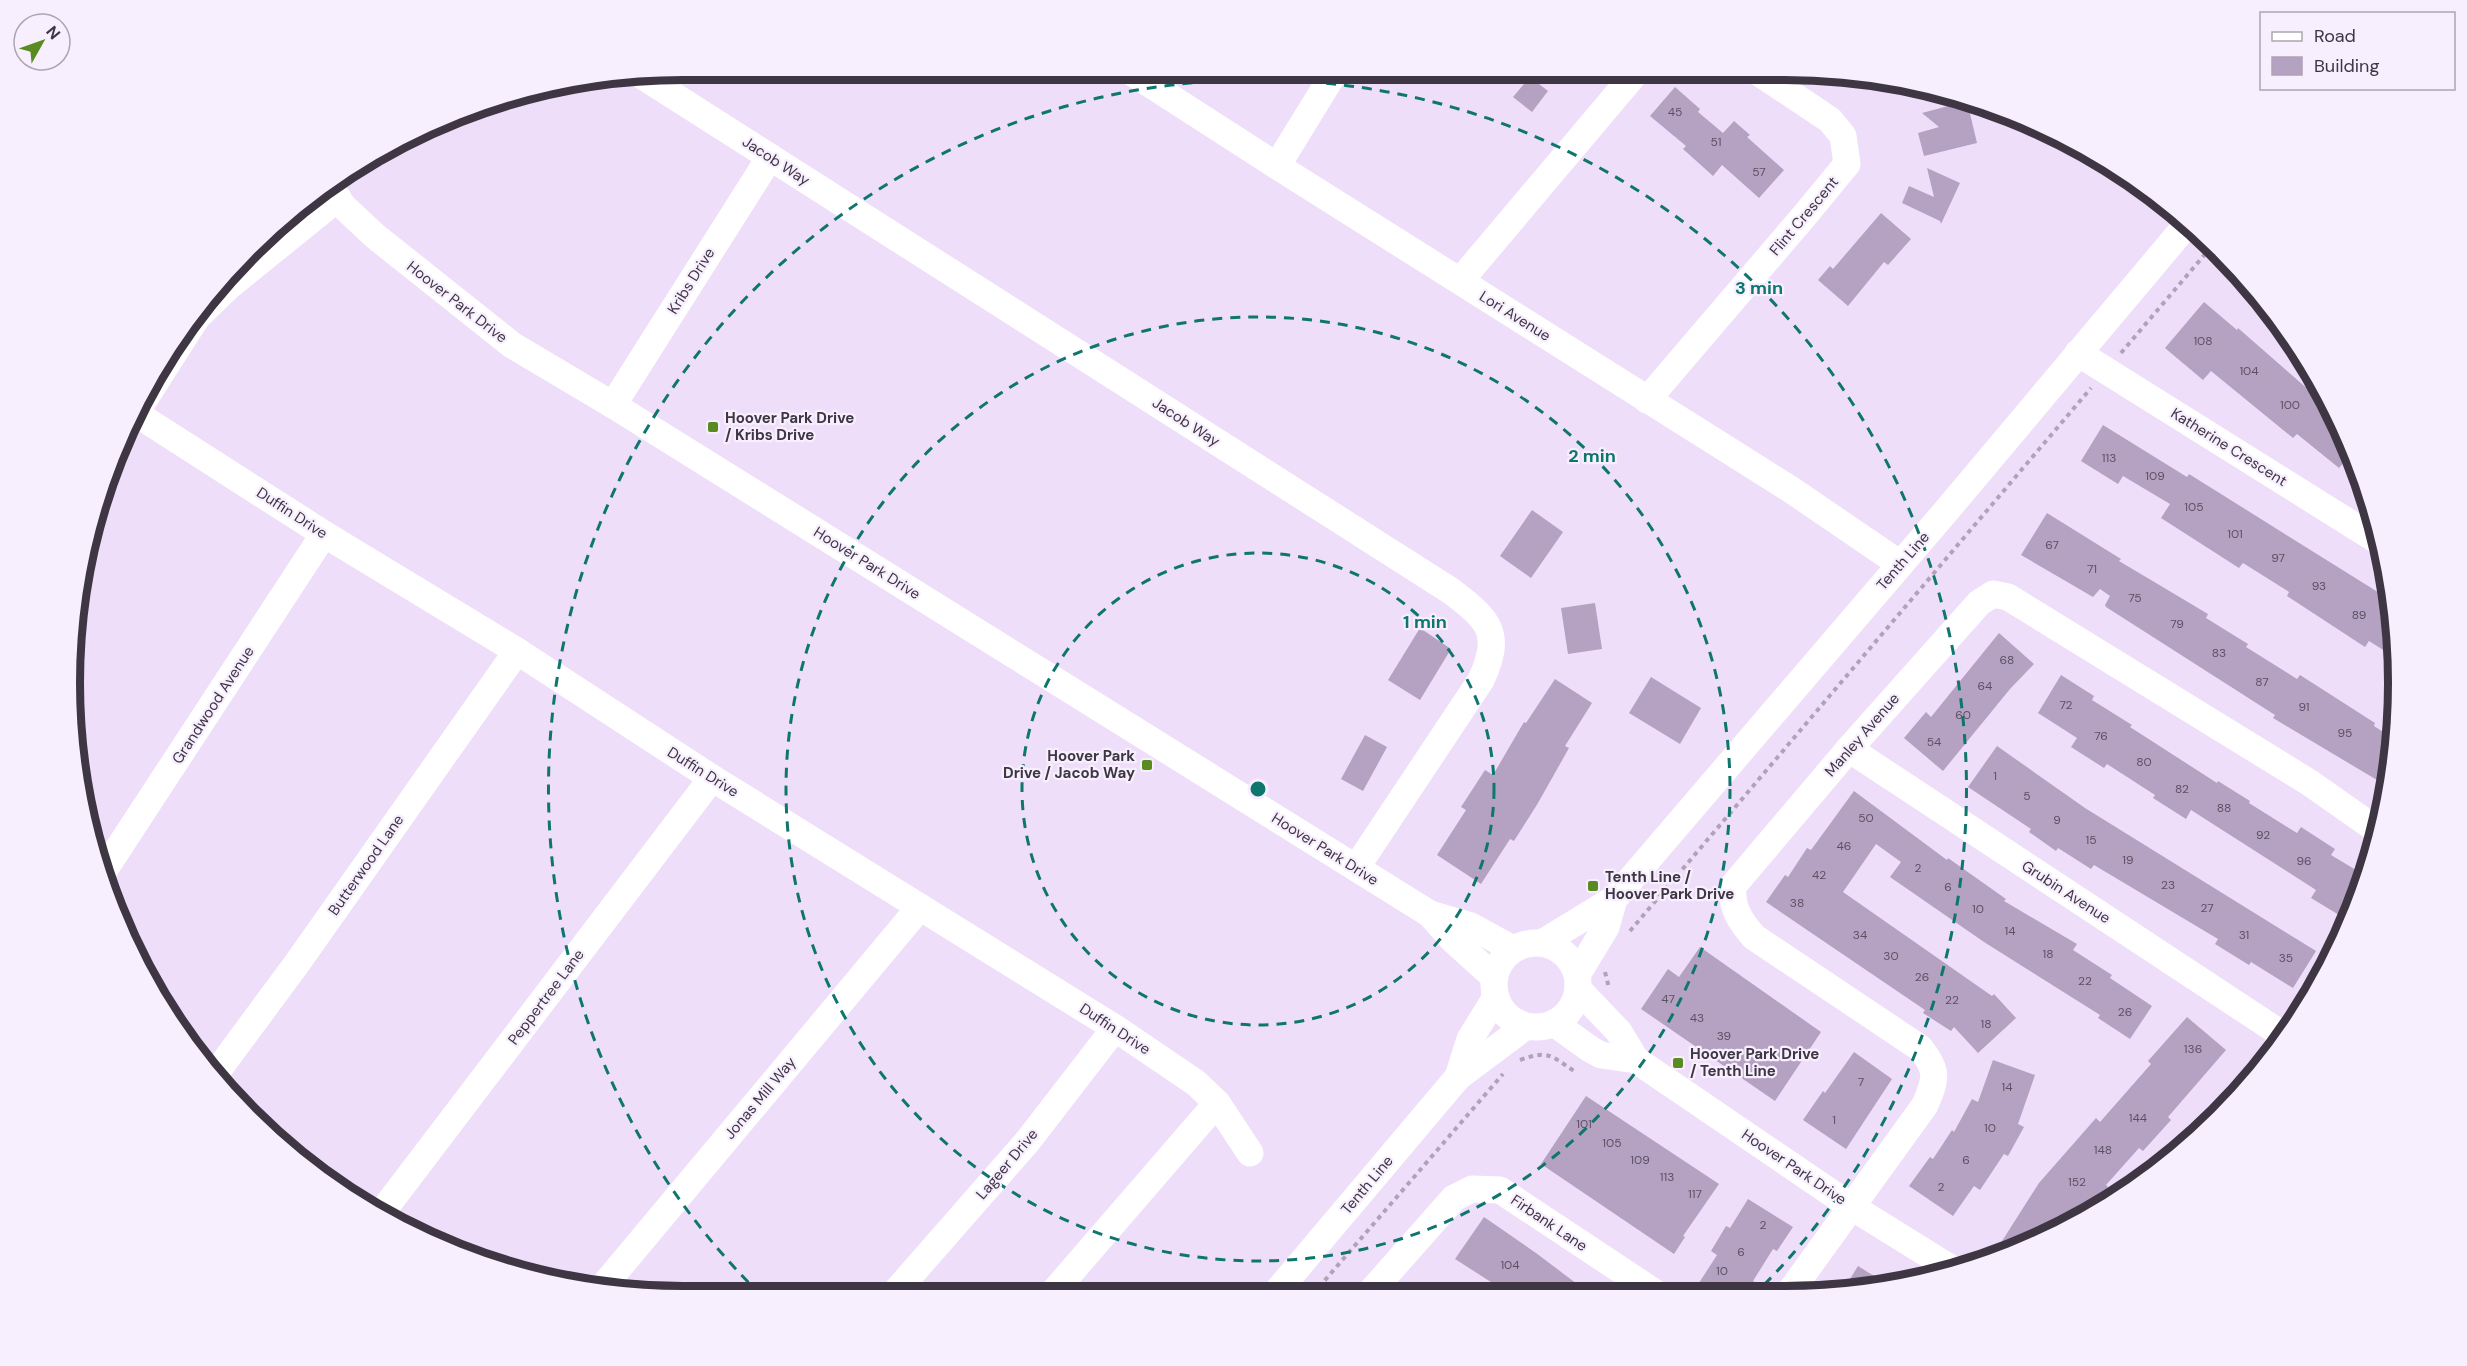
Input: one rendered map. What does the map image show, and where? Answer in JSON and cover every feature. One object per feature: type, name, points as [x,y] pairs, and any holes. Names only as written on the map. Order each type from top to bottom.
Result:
[{"type":"street","name":"Lori Avenue","points":[[1145,80],[1277,166],[1790,489],[1900,564]]},
{"type":"street","points":[[1277,166],[1330,80]]},
{"type":"street","points":[[1460,281],[1630,80]]},
{"type":"street","name":"Flint Crescent","points":[[1647,400],[1847,164],[1843,136],[1830,120],[1770,80]]},
{"type":"street","name":"Jacob Way","points":[[650,81],[1451,591],[1484,617],[1493,648],[1482,680],[1356,867]]},
{"type":"street","name":"Kribs Drive","points":[[613,405],[770,157]]},
{"type":"street","name":"Hoover Park Drive","points":[[332,192],[383,243],[512,345],[613,405],[1430,914],[1495,987]]},
{"type":"street","points":[[226,289],[329,194]]},
{"type":"street","name":"Tenth Line","points":[[1542,943],[1614,899],[1947,510],[2183,230]]},
{"type":"street","name":"Katherine Crescent","points":[[2078,352],[2369,535]]},
{"type":"street","name":"Duffin Drive","points":[[139,423],[517,651],[712,778],[1115,1028],[1196,1083],[1217,1103],[1250,1153]]},
{"type":"street","name":"Grandwood Avenue","points":[[108,864],[324,534]]},
{"type":"street","name":"Manley Avenue","points":[[1795,1286],[1925,1106],[1935,1082],[1931,1061],[1920,1048],[1754,937],[1739,919],[1731,900],[1733,886],[1849,749],[1979,603],[1993,594],[2008,597],[2310,783],[2370,825]]},
{"type":"street","name":"Butterwood Lane","points":[[219,1069],[517,651]]},
{"type":"street","name":"Grubin Avenue","points":[[1849,749],[2277,1031]]},
{"type":"street","name":"Peppertree Lane","points":[[385,1208],[712,778]]},
{"type":"street","name":"Tenth Line","points":[[1578,982],[1606,927],[1614,899]]},
{"type":"street","name":"Jonas Mill Way","points":[[607,1281],[920,907]]},
{"type":"street","name":"Hoover Park Drive","points":[[1430,914],[1472,926],[1513,949]]},
{"type":"street","points":[[1532,942],[1542,943],[1554,946],[1572,963],[1578,982],[1574,1003],[1566,1015],[1554,1023],[1540,1027],[1526,1026],[1513,1020],[1502,1010],[1495,987],[1499,964],[1513,949],[1532,942]]},
{"type":"street","name":"Hoover Park Drive","points":[[1578,982],[1619,1032],[1636,1060],[1852,1207],[1946,1264]]},
{"type":"street","name":"Tenth Line","points":[[1458,1077],[1472,1035],[1495,987]]},
{"type":"street","name":"Hoover Park Drive","points":[[1554,1023],[1601,1055],[1636,1060]]},
{"type":"street","name":"Tenth Line","points":[[1282,1286],[1458,1077],[1526,1026]]},
{"type":"street","name":"Lageer Drive","points":[[901,1286],[1027,1142],[1115,1028]]},
{"type":"street","points":[[1059,1286],[1217,1103]]},
{"type":"street","name":"Firbank Lane","points":[[1376,1286],[1454,1197],[1473,1188],[1500,1190],[1644,1286]]},
{"type":"path","points":[[1625,936],[2022,471]]},
{"type":"path","points":[[1607,964],[1604,970],[1610,992]]},
{"type":"path","points":[[1512,1066],[1540,1053],[1555,1058],[1574,1071]]},
{"type":"path","points":[[1320,1286],[1504,1072]]},
{"type":"building","points":[[1519,80],[1542,80],[1539,84],[1548,91],[1532,112],[1513,97],[1524,84]]},
{"type":"building","points":[[1675,87],[1700,109],[1698,112],[1723,133],[1734,121],[1750,135],[1747,137],[1784,170],[1759,198],[1722,165],[1713,176],[1683,149],[1686,146],[1650,116]]},
{"type":"building","points":[[1954,104],[1969,109],[1977,143],[1924,156],[1918,133],[1939,127],[1922,113]]},
{"type":"building","points":[[1927,168],[1960,183],[1941,224],[1940,221],[1902,203],[1909,186],[1934,197]]},
{"type":"building","points":[[1881,213],[1911,239],[1888,265],[1884,262],[1848,306],[1818,280],[1830,266],[1833,269]]},
{"type":"building","points":[[2204,302],[2237,330],[2238,328],[2314,395],[2345,461],[2339,468],[2297,434],[2293,438],[2211,371],[2203,380],[2165,348]]},
{"type":"building","points":[[2103,425],[2187,477],[2189,474],[2380,594],[2386,652],[2369,641],[2365,647],[2287,596],[2289,592],[2243,563],[2239,568],[2161,518],[2170,504],[2123,476],[2118,484],[2081,461]]},
{"type":"building","points":[[1532,510],[1563,532],[1531,578],[1500,556]]},
{"type":"building","points":[[2047,513],[2121,559],[2119,561],[2208,614],[2206,618],[2248,644],[2246,647],[2297,679],[2300,675],[2375,723],[2374,726],[2385,733],[2379,781],[2273,718],[2275,715],[2106,607],[2110,596],[2100,589],[2093,597],[2021,555]]},
{"type":"building","points":[[1595,603],[1602,649],[1568,654],[1561,608]]},
{"type":"building","points":[[1420,628],[1451,649],[1420,700],[1388,680]]},
{"type":"building","points":[[1999,633],[2034,664],[2010,689],[1943,771],[1904,738],[1926,712],[1931,717]]},
{"type":"building","points":[[2061,675],[2094,696],[2092,700],[2132,725],[2130,727],[2217,783],[2218,781],[2297,833],[2301,827],[2335,849],[2331,855],[2357,871],[2341,916],[2311,898],[2316,890],[2191,810],[2186,819],[2153,798],[2155,795],[2107,764],[2104,768],[2071,747],[2077,738],[2038,713]]},
{"type":"building","points":[[1651,677],[1701,708],[1680,744],[1629,713]]},
{"type":"building","points":[[1555,679],[1592,703],[1565,746],[1569,748],[1538,803],[1514,841],[1510,839],[1481,884],[1437,855],[1466,810],[1461,807],[1485,770],[1493,775],[1524,722],[1526,723]]},
{"type":"building","points":[[1365,735],[1387,747],[1363,791],[1341,779]]},
{"type":"building","points":[[1997,746],[2085,808],[2316,951],[2293,988],[2251,962],[2249,965],[2215,944],[2218,939],[2094,865],[2091,869],[2058,848],[2056,851],[2029,832],[2031,829],[1968,787]]},
{"type":"building","points":[[1854,791],[1947,860],[1948,858],[2006,899],[2004,901],[2077,944],[2073,950],[2112,975],[2110,978],[2152,1006],[2130,1039],[2098,1018],[2100,1015],[1984,942],[1890,877],[1901,862],[1876,844],[1843,892],[1992,996],[1994,994],[2016,1018],[1978,1053],[1954,1027],[1951,1031],[1923,1013],[1925,1010],[1766,902],[1785,875],[1788,877],[1807,848],[1811,850]]},
{"type":"building","points":[[1700,947],[1821,1032],[1775,1101],[1641,1009],[1668,969],[1679,977]]},
{"type":"building","points":[[2187,1017],[2226,1050],[2168,1117],[2171,1120],[2143,1151],[2139,1148],[2106,1185],[2108,1187],[2100,1197],[2051,1224],[1998,1247],[2039,1183],[2096,1118],[2100,1122],[2151,1064],[2148,1061]]},
{"type":"building","points":[[1854,1052],[1892,1079],[1846,1149],[1803,1120]]},
{"type":"building","points":[[1993,1060],[2035,1075],[2018,1124],[2024,1127],[2008,1156],[2004,1154],[1980,1190],[1974,1186],[1953,1216],[1909,1186],[1930,1157],[1933,1159],[1952,1130],[1954,1132],[1972,1099],[1978,1102]]},
{"type":"building","points":[[1586,1096],[1719,1184],[1683,1236],[1685,1237],[1674,1254],[1541,1164]]},
{"type":"building","points":[[1748,1199],[1793,1227],[1777,1251],[1773,1249],[1753,1281],[1761,1286],[1697,1286],[1717,1255],[1711,1251],[1726,1226],[1730,1228]]},
{"type":"building","points":[[1484,1217],[1580,1286],[1497,1286],[1455,1259]]},
{"type":"building","points":[[1858,1266],[1878,1279],[1863,1281],[1848,1283]]},
{"type":"place","name":"Hoover Park Drive / Kribs Drive","points":[[713,427]]},
{"type":"place","name":"Hoover Park Drive / Jacob Way","points":[[1147,765]]},
{"type":"place","name":"Tenth Line / Hoover Park Drive","points":[[1593,886]]},
{"type":"place","name":"Hoover Park Drive / Tenth Line","points":[[1678,1063]]}]
